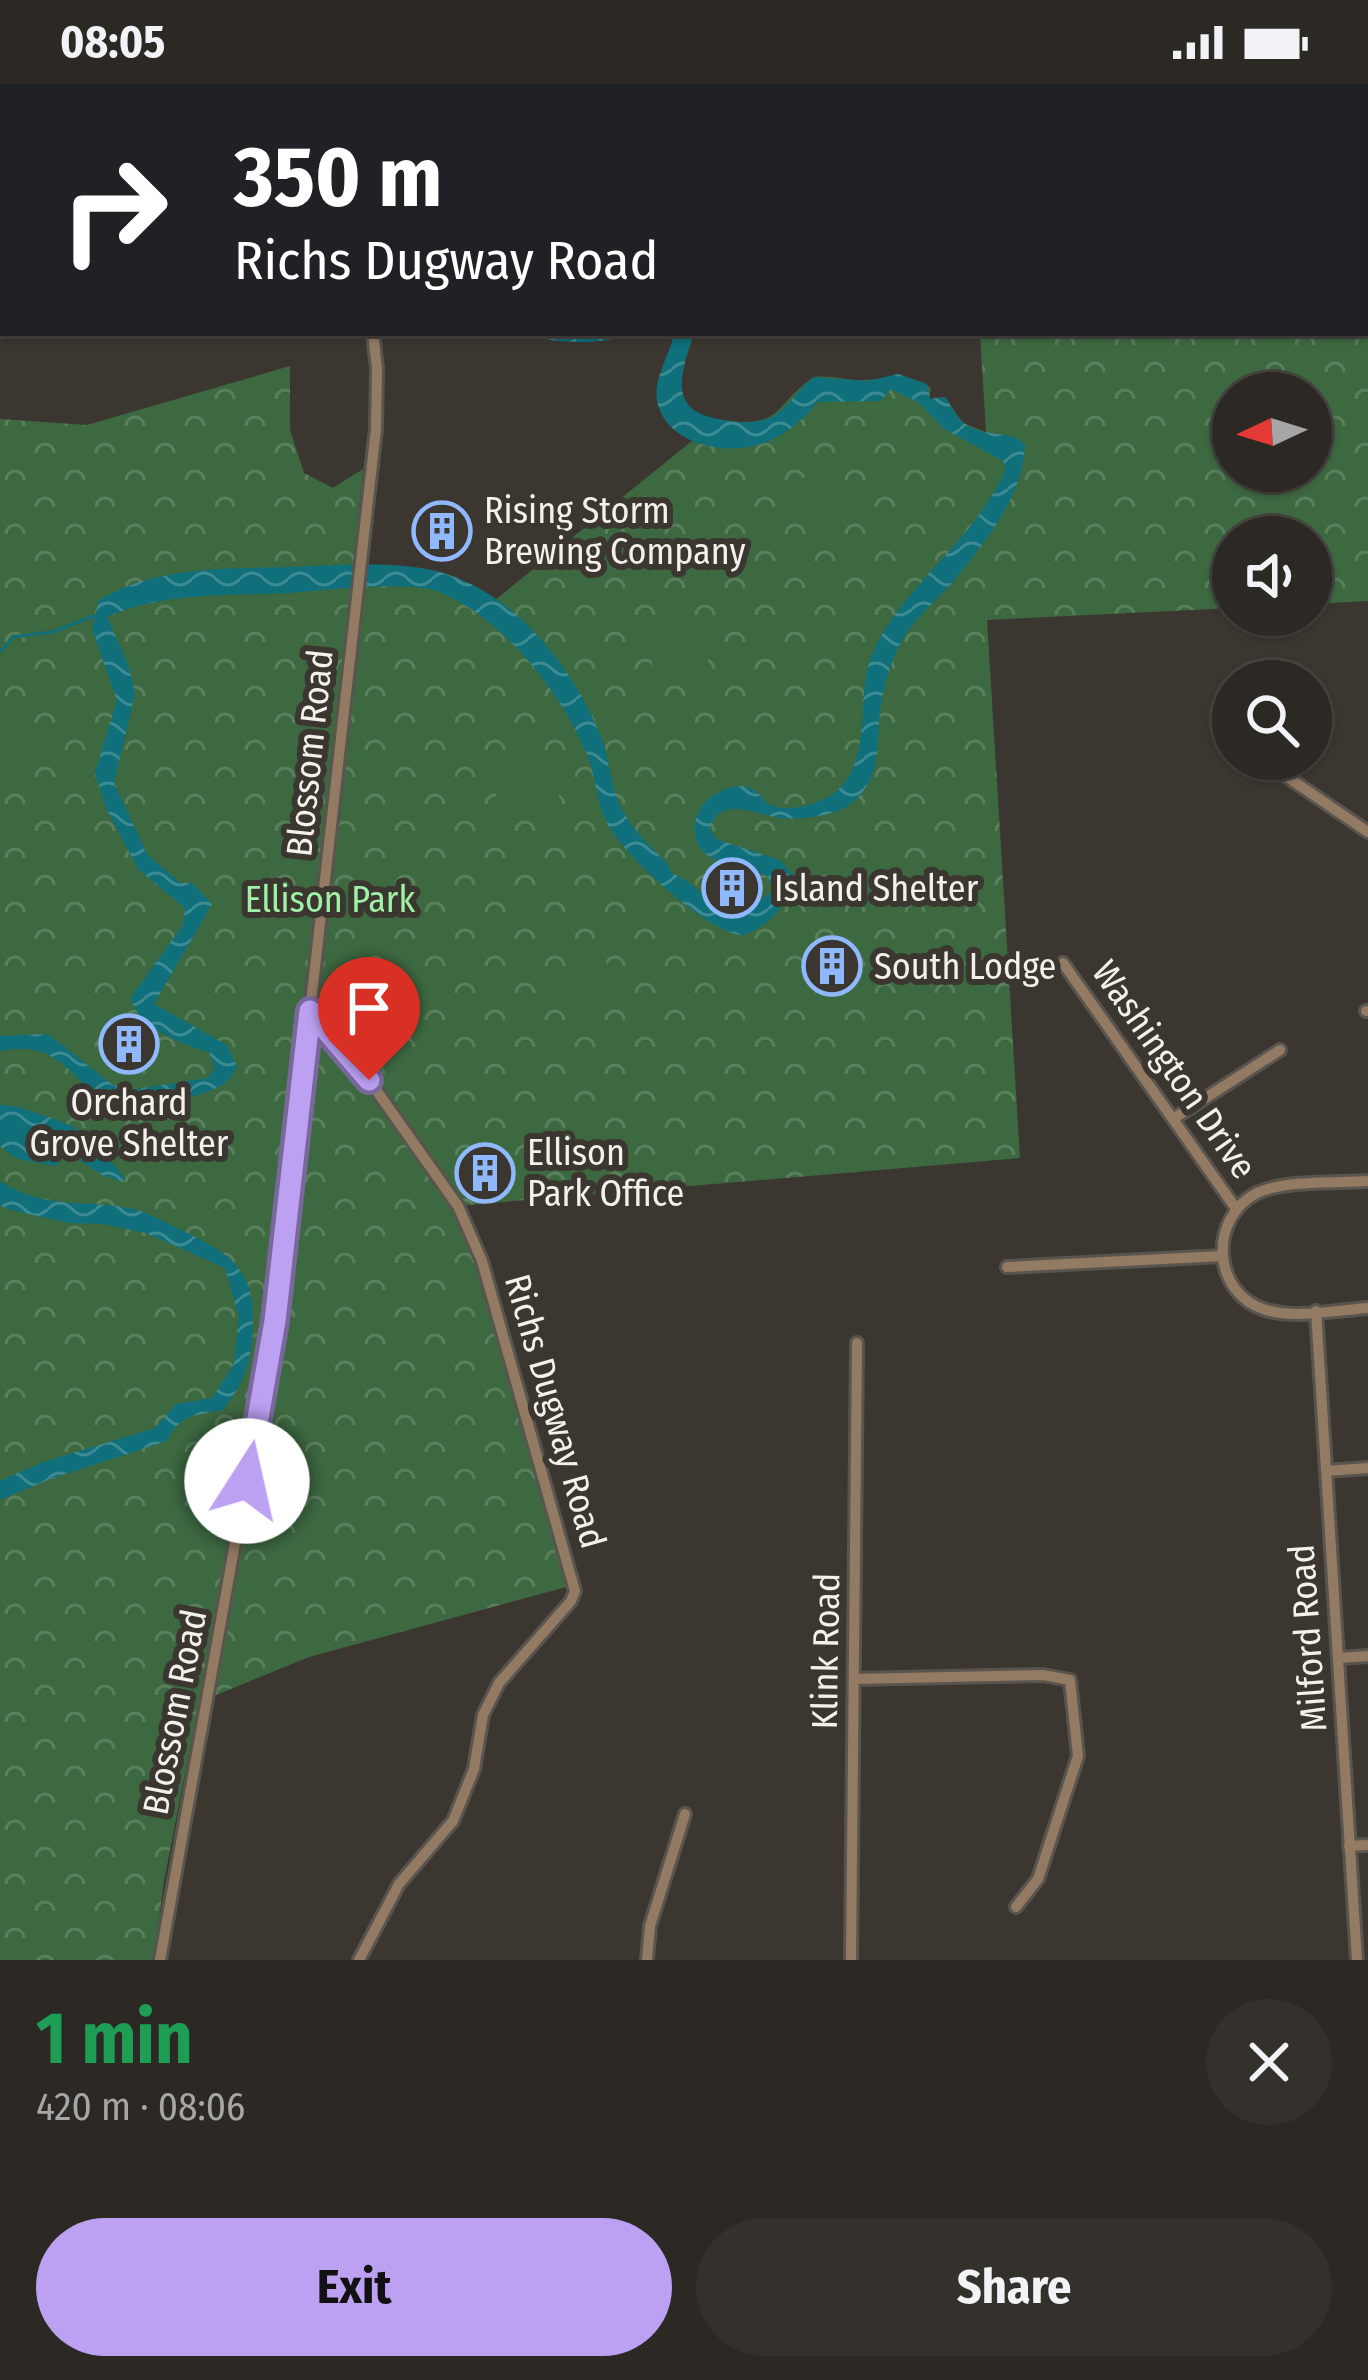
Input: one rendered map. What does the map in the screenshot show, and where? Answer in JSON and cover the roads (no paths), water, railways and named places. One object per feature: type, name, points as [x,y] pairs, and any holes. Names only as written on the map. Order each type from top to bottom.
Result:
[{"type":"street","name":"Blossom Road","points":[[160,1960],[275,1321],[378,404],[373,336]]},
{"type":"street","points":[[1292,780],[1368,832]]},
{"type":"street","name":"Washington Drive","points":[[1063,962],[1237,1210]]},
{"type":"street","name":"Richs Dugway Road","points":[[310,1011],[369,1080],[458,1206],[482,1261],[575,1591],[499,1683],[483,1714],[475,1769],[453,1821],[399,1884],[359,1960]]},
{"type":"street","points":[[1173,1119],[1280,1050]]},
{"type":"street","points":[[1368,1180],[1268,1190],[1237,1210],[1224,1235],[1222,1256],[1234,1288],[1250,1303],[1279,1312],[1368,1308]]},
{"type":"street","points":[[1007,1267],[1222,1256]]},
{"type":"street","name":"Milford Road","points":[[1316,1311],[1357,1960]]},
{"type":"street","name":"Klink Road","points":[[851,1960],[857,1342]]},
{"type":"street","points":[[1326,1471],[1368,1468]]},
{"type":"street","points":[[1338,1658],[1368,1656]]},
{"type":"street","points":[[855,1679],[1043,1675],[1067,1677],[1072,1682],[1078,1756],[1038,1879],[1016,1907]]},
{"type":"street","points":[[647,1960],[650,1926],[685,1814]]},
{"type":"street","points":[[1349,1846],[1368,1845]]},
{"type":"water","points":[[534,336],[623,336],[578,342]]},
{"type":"water","points":[[693,336],[682,389],[685,400],[705,416],[761,421],[778,413],[814,377],[868,381],[898,374],[927,384],[930,399],[945,397],[971,428],[1011,436],[1025,444],[1018,481],[1001,516],[897,650],[883,694],[876,762],[861,794],[836,812],[817,816],[780,818],[730,809],[715,818],[710,829],[716,839],[780,860],[794,876],[777,912],[744,935],[730,932],[692,910],[652,876],[606,821],[586,752],[545,682],[508,639],[442,593],[366,587],[150,603],[107,617],[135,694],[114,783],[147,854],[180,883],[192,883],[212,904],[154,1004],[227,1045],[237,1067],[225,1083],[204,1093],[124,1106],[99,1095],[39,1051],[0,1051],[0,1036],[48,1034],[113,1085],[130,1090],[207,1078],[215,1069],[209,1052],[162,1033],[135,1008],[131,997],[183,925],[185,908],[138,869],[107,810],[95,773],[117,700],[92,629],[99,600],[169,575],[219,569],[387,565],[440,572],[467,582],[517,615],[558,660],[601,737],[620,805],[671,873],[736,918],[773,891],[768,877],[720,861],[701,849],[695,823],[701,807],[733,787],[750,788],[771,805],[788,808],[817,802],[840,788],[857,758],[872,655],[901,607],[976,518],[1006,468],[1003,461],[944,429],[919,403],[891,389],[880,401],[817,402],[788,430],[759,445],[721,448],[693,441],[670,426],[657,401],[659,377],[673,338]]},
{"type":"water","points":[[0,1105],[24,1109],[83,1133],[99,1146],[125,1178],[123,1182],[68,1153],[55,1166],[15,1158],[0,1146]]},
{"type":"water","points":[[0,1181],[49,1200],[144,1212],[230,1259],[247,1283],[253,1331],[243,1378],[223,1410],[183,1420],[167,1441],[0,1500],[0,1481],[43,1462],[155,1428],[176,1404],[212,1398],[234,1364],[239,1317],[225,1268],[146,1233],[7,1209],[0,1205]]},
{"type":"waterway","points":[[0,652],[13,637],[52,632],[94,616]]},
{"type":"place","name":"Rising Storm Brewing Company","points":[[442,531]]},
{"type":"place","name":"Island Shelter","points":[[732,888]]},
{"type":"place","name":"South Lodge","points":[[832,966]]},
{"type":"place","name":"Orchard Grove Shelter","points":[[129,1044]]},
{"type":"place","name":"Ellison Park Office","points":[[485,1173]]},
{"type":"park label","name":"Ellison Park","points":[[330,899]]}]
